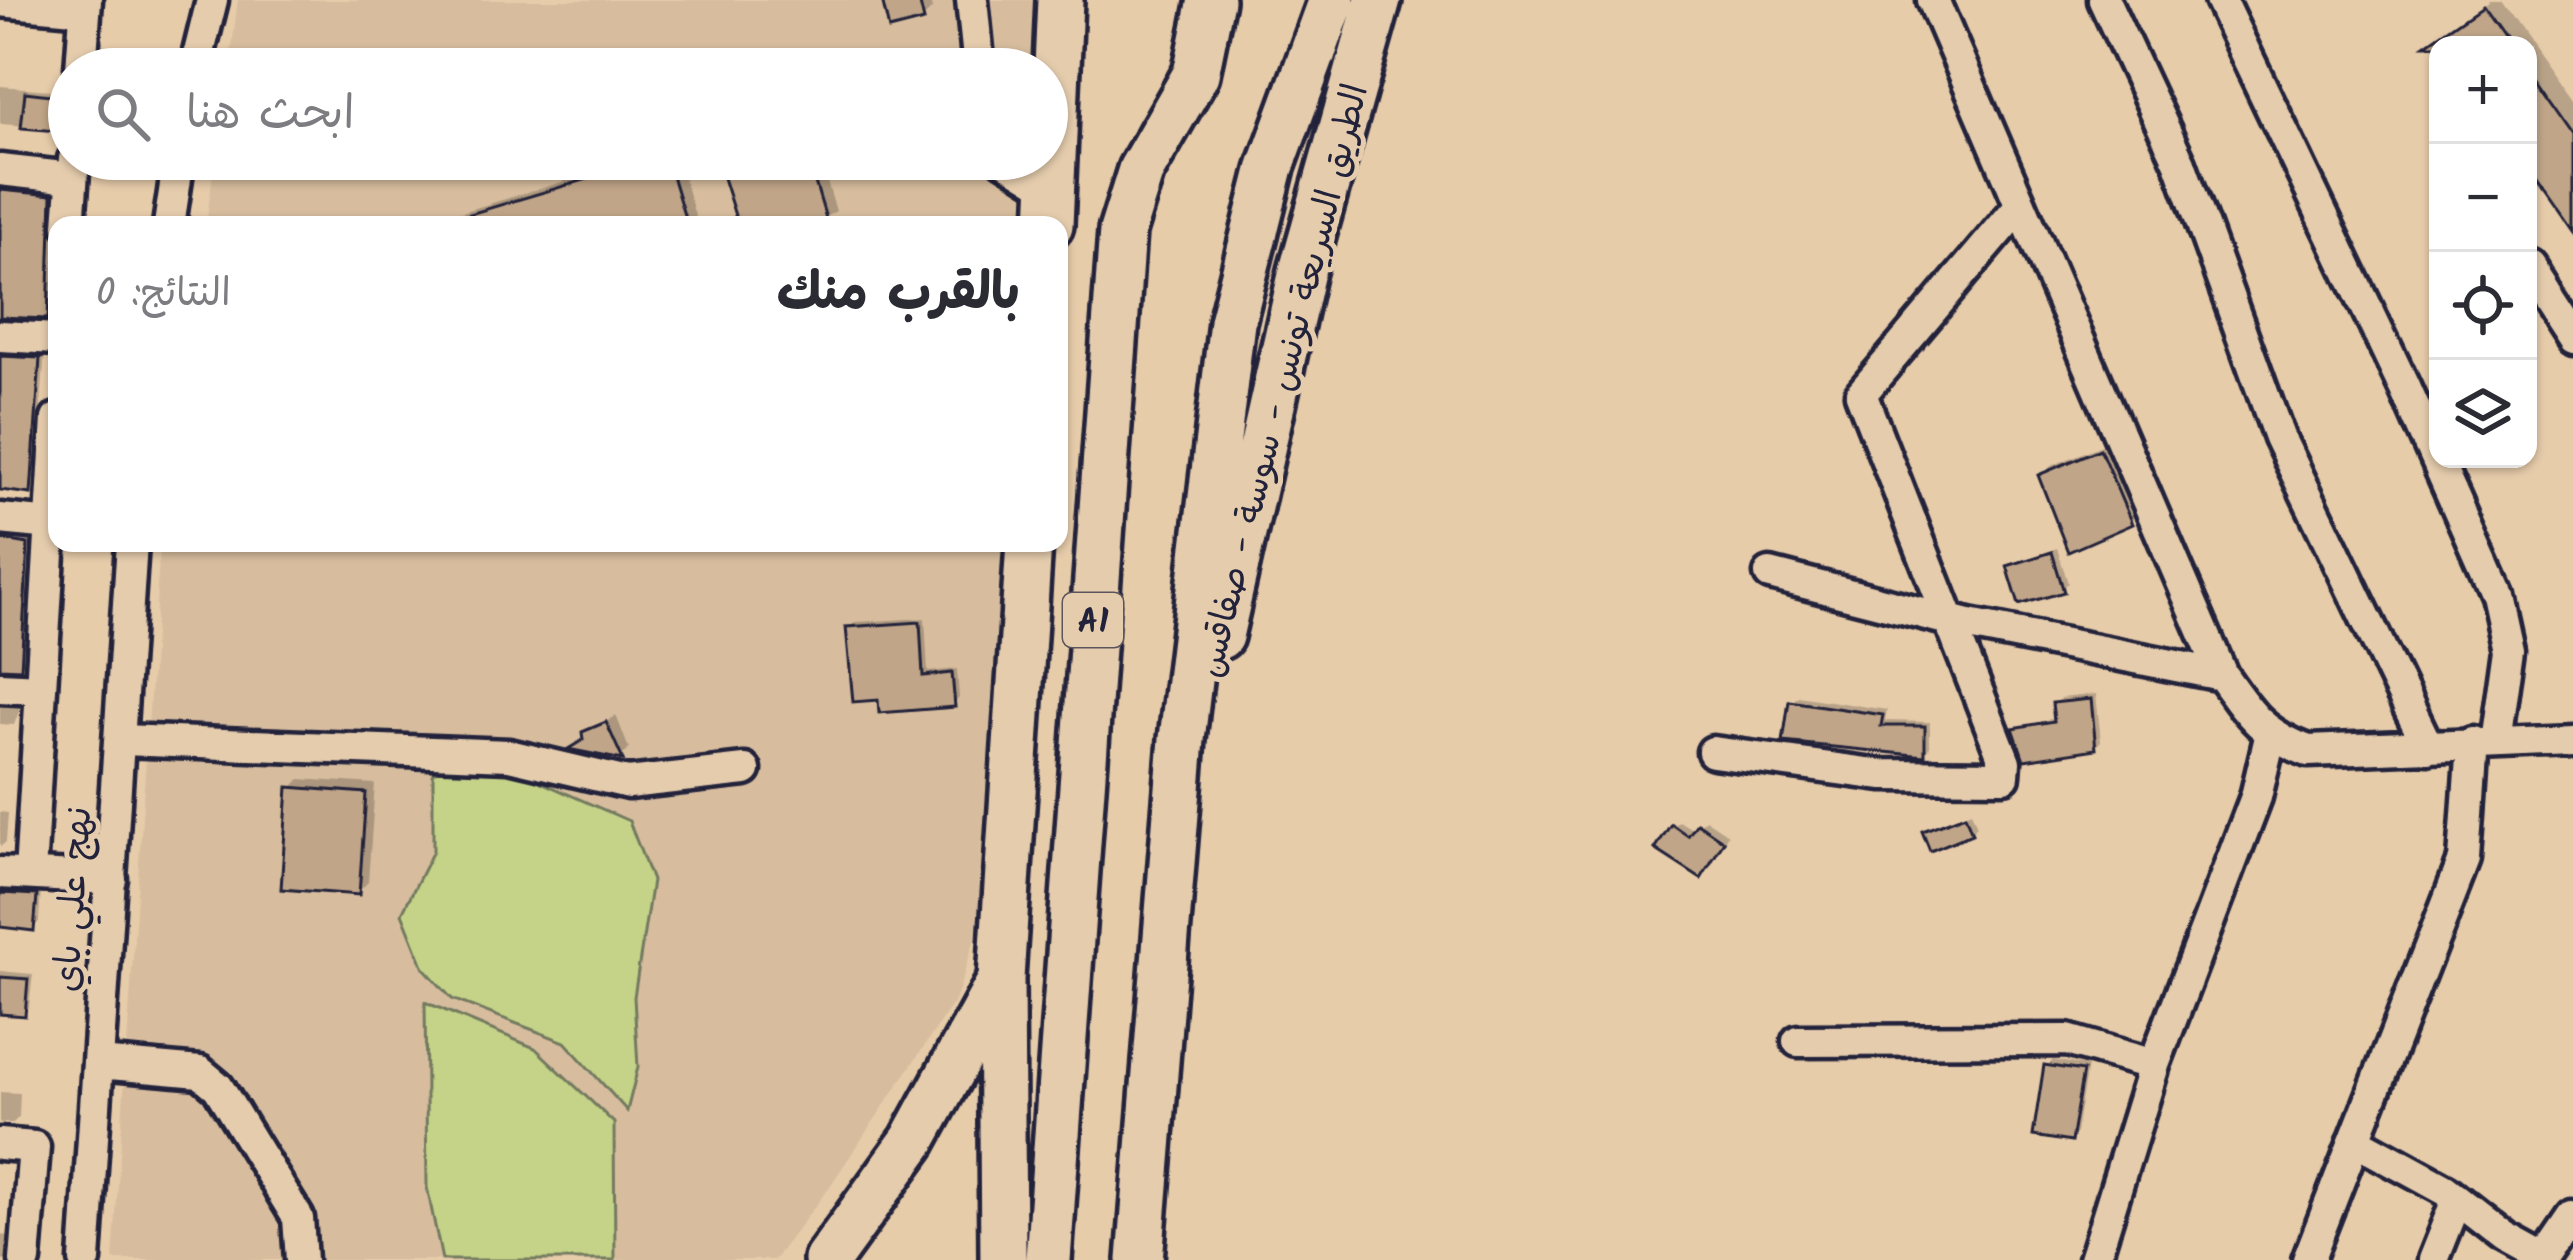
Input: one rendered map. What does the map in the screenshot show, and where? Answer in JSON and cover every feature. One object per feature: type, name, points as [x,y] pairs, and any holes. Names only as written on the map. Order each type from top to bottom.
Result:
[{"type":"highway","points":[[1058,48],[1060,0]]},
{"type":"highway","name":"A1","points":[[1048,1260],[1122,230],[1141,170],[1196,74],[1211,0]]},
{"type":"highway","points":[[1182,739],[1232,322],[1271,167],[1332,0]]},
{"type":"highway","name":"الطريق السريعة تونس - سوسة - صفاقس","points":[[1140,1260],[1182,739],[1213,667],[1302,271],[1378,0]]},
{"type":"highway","points":[[1003,1260],[1000,979],[1028,552]]},
{"type":"highway","points":[[827,1260],[913,1141],[1000,979]]},
{"type":"street","points":[[200,48],[212,0]]},
{"type":"street","points":[[972,0],[977,48]]},
{"type":"street","points":[[1933,0],[2222,675],[2270,737],[2308,751],[2573,740]]},
{"type":"street","points":[[2104,0],[2180,163],[2279,437],[2428,746]]},
{"type":"street","points":[[2219,0],[2404,386],[2496,594],[2508,649],[2483,743],[2464,860],[2358,1142],[2308,1260]]},
{"type":"street","points":[[0,2],[85,4],[82,48]]},
{"type":"street","points":[[0,170],[48,169]]},
{"type":"street","points":[[70,216],[72,180]]},
{"type":"street","points":[[171,216],[176,180]]},
{"type":"street","points":[[1025,180],[1051,207]]},
{"type":"street","points":[[1713,752],[1882,775],[2004,776],[2005,763],[1954,622],[1861,394],[2020,206]]},
{"type":"street","points":[[2537,280],[2573,335]]},
{"type":"street","points":[[0,336],[48,339]]},
{"type":"street","points":[[0,519],[48,524]]},
{"type":"street","points":[[50,552],[39,689],[15,873],[111,879]]},
{"type":"street","name":"نهج علي باي","points":[[86,1260],[132,552]]},
{"type":"street","points":[[1769,574],[1954,622],[2222,675]]},
{"type":"street","points":[[0,687],[39,689]]},
{"type":"street","points":[[2094,1260],[2154,1065],[2250,815],[2270,737]]},
{"type":"street","points":[[122,740],[509,755],[628,783],[746,770]]},
{"type":"street","points":[[1798,1041],[2067,1040],[2154,1065]]},
{"type":"street","points":[[99,1064],[200,1072],[218,1087],[298,1219],[302,1260]]},
{"type":"street","points":[[2358,1142],[2458,1200],[2544,1259],[2573,1216]]},
{"type":"street","points":[[0,1144],[34,1147],[25,1260]]},
{"type":"street","points":[[2433,1260],[2458,1200]]},
{"type":"shaded area","points":[[238,0],[1043,0],[1042,48],[232,48]]},
{"type":"shaded area","points":[[212,180],[1039,180],[1038,216],[207,216]]},
{"type":"shaded area","points":[[159,552],[1015,552],[998,865],[956,999],[828,1189],[774,1260],[113,1260]]},
{"type":"green space","points":[[480,755],[629,821],[652,881],[634,997],[638,1067],[627,1111],[565,1042],[452,999],[424,968],[402,913],[433,851],[433,775],[441,760]]},
{"type":"green space","points":[[425,1002],[535,1048],[614,1123],[615,1260],[442,1260],[427,1187]]},
{"type":"building","points":[[882,0],[919,0],[924,21],[889,30]]},
{"type":"building","points":[[2483,5],[2505,36],[2438,36]]},
{"type":"building","points":[[2537,83],[2573,134],[2573,230],[2537,178]]},
{"type":"building","points":[[25,92],[48,95],[48,130],[21,128]]},
{"type":"building","points":[[584,180],[673,180],[684,216],[463,216]]},
{"type":"building","points":[[724,180],[814,180],[825,216],[735,216]]},
{"type":"building","points":[[0,190],[52,195],[48,319],[0,317]]},
{"type":"building","points":[[0,356],[40,358],[31,494],[0,490]]},
{"type":"building","points":[[2100,449],[2132,524],[2068,552],[2038,475]]},
{"type":"building","points":[[0,539],[28,544],[21,669],[0,668]]},
{"type":"building","points":[[2052,552],[2064,592],[2019,605],[2007,566]]},
{"type":"building","points":[[920,622],[923,676],[952,673],[955,707],[879,713],[878,700],[853,702],[846,627]]},
{"type":"building","points":[[2091,699],[2096,749],[2024,760],[2013,728],[2054,721],[2052,703]]},
{"type":"building","points":[[1789,701],[1883,715],[1881,726],[1925,726],[1925,756],[1783,742]]},
{"type":"building","points":[[606,722],[623,760],[568,749],[583,740],[582,732]]},
{"type":"building","points":[[288,787],[366,793],[359,895],[281,889]]},
{"type":"building","points":[[1965,815],[1972,834],[1930,851],[1922,831]]},
{"type":"building","points":[[1697,823],[1724,841],[1701,879],[1655,849],[1671,824],[1688,836]]},
{"type":"building","points":[[0,893],[37,895],[34,931],[0,927]]},
{"type":"building","points":[[0,977],[28,979],[25,1016],[0,1014]]},
{"type":"building","points":[[2044,1065],[2083,1071],[2071,1142],[2033,1136]]}]
